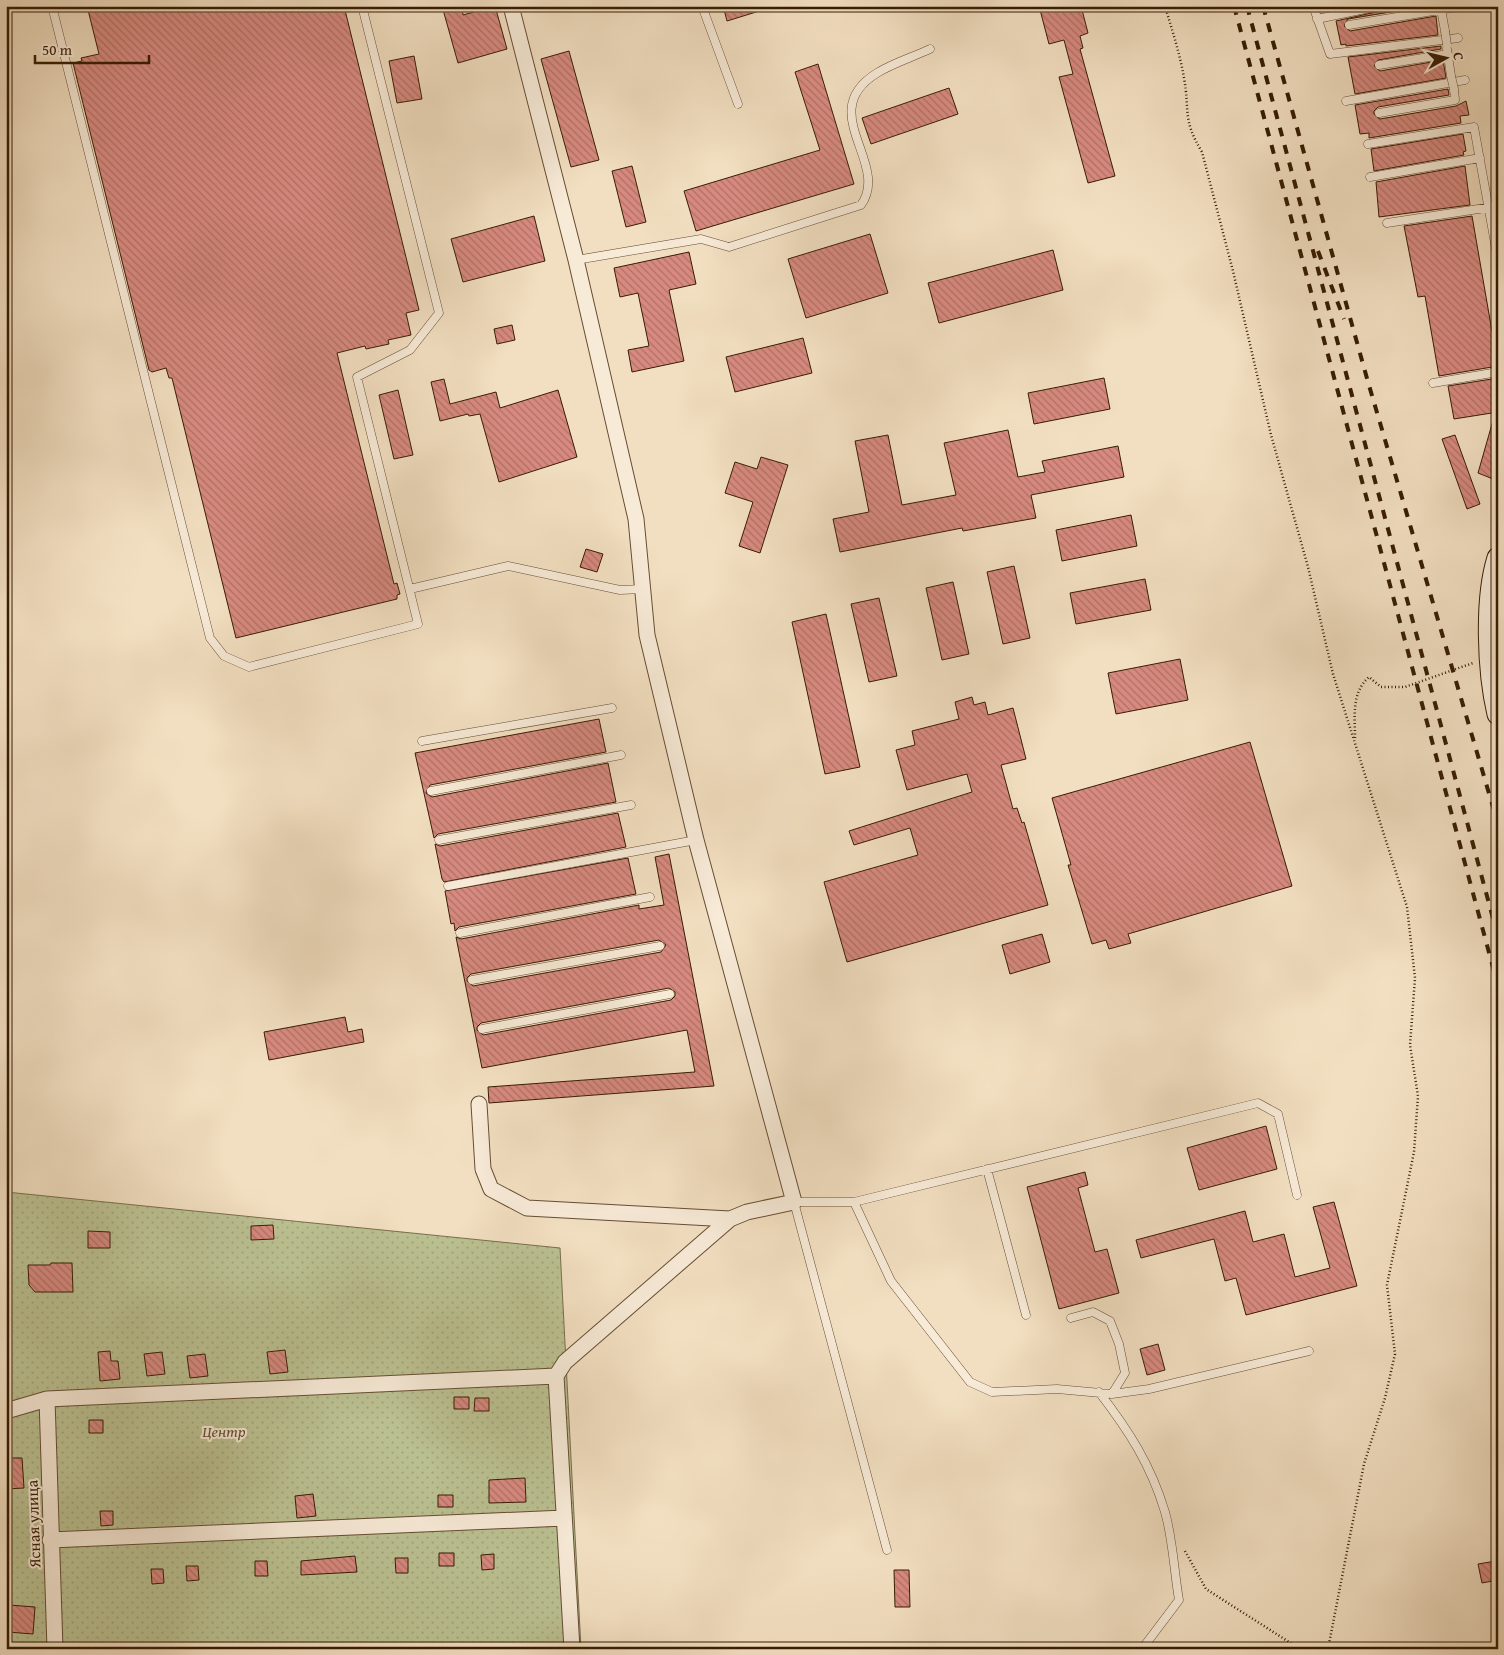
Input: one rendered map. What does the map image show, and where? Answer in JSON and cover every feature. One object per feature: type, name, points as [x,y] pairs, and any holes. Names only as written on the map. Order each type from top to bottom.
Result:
[{"type":"main road","points":[[1498,558],[1491,594],[1490,657],[1493,696],[1498,714]]},
{"type":"street","points":[[511,6],[576,260],[636,519],[647,634],[696,840],[794,1202],[747,1212],[730,1219],[565,1362],[556,1376],[572,1649]]},
{"type":"street","points":[[479,1104],[483,1169],[491,1189],[527,1208],[730,1219]]},
{"type":"street","points":[[6,1411],[47,1399],[556,1376]]},
{"type":"street","name":"Ясная улица","points":[[47,1399],[50,1540],[55,1649]]},
{"type":"street","points":[[50,1540],[564,1518]]},
{"type":"lane","points":[[52,6],[210,638],[224,656],[249,667],[418,624],[357,377],[410,350],[439,313],[362,6]]},
{"type":"lane","points":[[702,6],[738,104]]},
{"type":"lane","points":[[1313,6],[1330,54],[1458,38]]},
{"type":"lane","points":[[1317,19],[1380,6]]},
{"type":"lane","points":[[1349,25],[1462,6]]},
{"type":"lane","points":[[1379,113],[1455,100],[1441,9]]},
{"type":"lane","points":[[576,260],[701,239],[729,247],[861,205],[868,194],[869,180],[850,105],[858,91],[876,73],[930,49]]},
{"type":"lane","points":[[1379,65],[1448,54]]},
{"type":"lane","points":[[1346,100],[1465,80]]},
{"type":"lane","points":[[1368,144],[1474,127],[1498,260]]},
{"type":"lane","points":[[1370,177],[1480,158]]},
{"type":"lane","points":[[1387,223],[1488,206],[1498,206]]},
{"type":"lane","points":[[1433,383],[1498,372]]},
{"type":"lane","points":[[410,589],[508,566],[620,590],[643,589]]},
{"type":"lane","points":[[422,741],[612,708]]},
{"type":"lane","points":[[431,791],[621,755]]},
{"type":"lane","points":[[439,840],[632,805]]},
{"type":"lane","points":[[448,886],[696,840]]},
{"type":"lane","points":[[460,933],[650,897]]},
{"type":"lane","points":[[472,980],[660,946]]},
{"type":"lane","points":[[482,1029],[670,994]]},
{"type":"lane","points":[[886,1550],[794,1202],[854,1202],[1258,1103],[1278,1114],[1297,1195]]},
{"type":"lane","points":[[987,1169],[1026,1315]]},
{"type":"lane","points":[[854,1202],[890,1281],[970,1382],[992,1392],[1057,1389],[1112,1394],[1149,1389],[1309,1351]]},
{"type":"lane","points":[[1071,1318],[1093,1312],[1110,1321],[1119,1344],[1125,1373],[1112,1394]]},
{"type":"lane","points":[[1099,1392],[1128,1430],[1151,1471],[1165,1514],[1180,1600],[1142,1649]]},
{"type":"path","points":[[1165,6],[1184,78],[1187,119],[1192,135],[1202,152],[1233,271],[1271,435],[1308,567],[1333,674],[1408,908],[1415,978],[1410,1044],[1418,1096],[1414,1152],[1388,1285],[1395,1354],[1385,1398],[1364,1464],[1328,1649]]},
{"type":"path","points":[[1355,742],[1356,698],[1361,684],[1369,677],[1381,687],[1405,687],[1490,657]]},
{"type":"path","points":[[1183,1548],[1206,1589],[1300,1649]]},
{"type":"green space","name":"Центр","points":[[6,1192],[560,1248],[581,1649],[6,1649]]},
{"type":"building","points":[[87,6],[344,6],[419,310],[406,313],[411,335],[388,340],[389,344],[366,349],[365,346],[337,353],[394,584],[397,583],[400,594],[397,595],[397,599],[236,638],[172,378],[169,378],[166,368],[152,372],[149,370],[73,63],[82,61],[81,58],[99,54]]},
{"type":"building","points":[[442,6],[462,6],[463,15],[495,6],[507,49],[458,63]]},
{"type":"building","points":[[723,6],[765,6],[766,9],[727,21]]},
{"type":"building","points":[[1039,6],[1081,6],[1088,33],[1080,36],[1083,48],[1080,49],[1115,176],[1088,183],[1059,77],[1073,74],[1064,40],[1049,44]]},
{"type":"building","points":[[1403,6],[1427,6],[1348,19],[1344,26],[1350,31],[1436,16],[1438,35],[1346,46],[1346,44],[1341,45],[1336,21]]},
{"type":"building","points":[[1441,46],[1441,49],[1378,60],[1374,66],[1380,71],[1443,60],[1446,78],[1355,94],[1348,57]]},
{"type":"building","points":[[569,51],[599,160],[571,167],[541,59]]},
{"type":"building","points":[[414,56],[422,99],[397,103],[389,61]]},
{"type":"building","points":[[818,64],[854,184],[696,231],[684,191],[820,150],[795,72]]},
{"type":"building","points":[[949,88],[958,114],[871,144],[862,118]]},
{"type":"building","points":[[1448,89],[1449,95],[1378,107],[1374,114],[1380,119],[1456,106],[1466,101],[1469,115],[1460,116],[1461,123],[1369,138],[1369,133],[1360,134],[1355,105]]},
{"type":"building","points":[[1463,134],[1466,151],[1463,152],[1464,155],[1374,171],[1371,149]]},
{"type":"building","points":[[632,166],[646,222],[626,227],[612,171]]},
{"type":"building","points":[[1465,166],[1470,205],[1379,217],[1376,182]]},
{"type":"building","points":[[534,216],[545,261],[463,282],[451,239]]},
{"type":"building","points":[[1472,216],[1498,366],[1439,376],[1425,296],[1418,297],[1404,226]]},
{"type":"building","points":[[870,234],[888,293],[806,318],[788,259]]},
{"type":"building","points":[[1053,250],[1063,290],[939,323],[928,283]]},
{"type":"building","points":[[689,252],[696,284],[669,290],[684,361],[632,372],[628,350],[649,346],[638,293],[620,297],[614,268]]},
{"type":"building","points":[[512,325],[515,340],[497,344],[494,329]]},
{"type":"building","points":[[803,338],[812,373],[735,392],[726,357]]},
{"type":"building","points":[[1104,378],[1110,409],[1034,424],[1028,393]]},
{"type":"building","points":[[1498,378],[1498,412],[1454,419],[1448,386]]},
{"type":"building","points":[[444,379],[450,404],[496,392],[500,408],[558,390],[577,457],[499,482],[480,414],[469,416],[468,414],[440,421],[431,382]]},
{"type":"building","points":[[398,390],[413,455],[394,459],[379,395]]},
{"type":"building","points":[[1494,417],[1498,418],[1498,481],[1478,473]]},
{"type":"building","points":[[1008,430],[1018,477],[1045,472],[1042,461],[1118,446],[1124,477],[1031,495],[1036,518],[963,531],[962,528],[840,552],[833,519],[869,512],[855,441],[888,435],[902,505],[956,495],[944,443]]},
{"type":"building","points":[[1455,435],[1480,504],[1467,509],[1442,439]]},
{"type":"building","points":[[761,457],[788,465],[760,553],[739,546],[753,502],[725,493],[735,462],[757,469]]},
{"type":"building","points":[[1131,515],[1137,546],[1062,561],[1056,530]]},
{"type":"building","points":[[586,549],[603,554],[597,572],[580,567]]},
{"type":"building","points":[[1014,566],[1030,638],[1003,644],[987,572]]},
{"type":"building","points":[[1145,579],[1151,610],[1076,624],[1070,593]]},
{"type":"building","points":[[953,582],[969,654],[942,660],[926,588]]},
{"type":"building","points":[[879,598],[897,676],[869,682],[851,604]]},
{"type":"building","points":[[826,614],[860,767],[825,774],[792,622]]},
{"type":"building","points":[[1180,659],[1188,700],[1116,714],[1108,673]]},
{"type":"building","points":[[972,697],[974,705],[985,702],[988,715],[1013,708],[1026,759],[1001,765],[1013,809],[1017,808],[1022,823],[1024,822],[1048,905],[847,962],[824,882],[918,855],[910,828],[854,845],[849,831],[972,792],[967,774],[907,790],[896,750],[915,745],[912,731],[959,719],[955,702]]},
{"type":"building","points":[[599,719],[606,752],[430,785],[426,793],[432,797],[608,763],[616,802],[438,834],[434,838],[415,753]]},
{"type":"building","points":[[1250,742],[1292,886],[1128,934],[1131,943],[1109,949],[1106,940],[1092,944],[1068,865],[1071,865],[1052,798]]},
{"type":"building","points":[[618,813],[626,847],[444,882],[442,879],[435,844],[440,846]]},
{"type":"building","points":[[669,854],[714,1086],[489,1103],[488,1087],[695,1072],[687,1030],[482,1068],[456,937],[461,939],[639,905],[639,909],[664,905],[655,857]],"holes":[[[659,940],[666,945],[661,952],[473,986],[467,981],[471,974]],[[669,988],[675,992],[675,996],[671,1000],[483,1035],[477,1030],[481,1023]]]},
{"type":"building","points":[[628,858],[636,894],[459,927],[455,931],[454,923],[451,924],[445,891]]},
{"type":"building","points":[[1042,934],[1050,962],[1010,974],[1002,945]]},
{"type":"building","points":[[345,1017],[348,1032],[362,1029],[364,1042],[269,1060],[264,1032]]},
{"type":"building","points":[[1266,1126],[1277,1169],[1199,1190],[1187,1148]]},
{"type":"building","points":[[1085,1172],[1088,1185],[1078,1188],[1095,1252],[1107,1249],[1119,1293],[1059,1309],[1027,1187]]},
{"type":"building","points":[[1334,1202],[1357,1286],[1246,1315],[1236,1278],[1225,1281],[1214,1239],[1141,1258],[1136,1240],[1245,1211],[1253,1242],[1284,1234],[1295,1277],[1330,1268],[1313,1207]]},
{"type":"building","points":[[273,1225],[274,1239],[251,1240],[251,1226]]},
{"type":"building","points":[[88,1231],[110,1232],[110,1248],[88,1248]]},
{"type":"building","points":[[51,1263],[72,1263],[73,1292],[35,1292],[29,1285],[28,1265],[50,1265]]},
{"type":"building","points":[[1158,1344],[1165,1370],[1147,1375],[1140,1349]]},
{"type":"building","points":[[285,1350],[288,1372],[270,1374],[267,1352]]},
{"type":"building","points":[[110,1351],[111,1361],[118,1361],[120,1379],[100,1381],[98,1352]]},
{"type":"building","points":[[162,1352],[165,1374],[147,1376],[144,1354]]},
{"type":"building","points":[[205,1354],[208,1376],[190,1378],[187,1356]]},
{"type":"building","points":[[454,1397],[469,1397],[469,1409],[454,1409]]},
{"type":"building","points":[[475,1398],[489,1398],[489,1411],[474,1411]]},
{"type":"building","points":[[89,1420],[103,1420],[103,1433],[89,1433]]},
{"type":"building","points":[[6,1458],[22,1458],[24,1488],[6,1489]]},
{"type":"building","points":[[525,1478],[526,1502],[489,1503],[489,1480]]},
{"type":"building","points":[[313,1494],[316,1516],[297,1518],[295,1496]]},
{"type":"building","points":[[438,1495],[453,1495],[453,1507],[438,1507]]},
{"type":"building","points":[[100,1511],[113,1511],[113,1525],[101,1526]]},
{"type":"building","points":[[439,1553],[454,1553],[454,1566],[439,1566]]},
{"type":"building","points":[[494,1554],[494,1569],[482,1570],[481,1555]]},
{"type":"building","points":[[355,1556],[357,1572],[301,1575],[301,1561]]},
{"type":"building","points":[[395,1558],[408,1558],[408,1573],[396,1573]]},
{"type":"building","points":[[255,1561],[267,1561],[268,1576],[255,1576]]},
{"type":"building","points":[[1496,1561],[1498,1580],[1482,1583],[1478,1564]]},
{"type":"building","points":[[186,1566],[198,1566],[199,1580],[187,1581]]},
{"type":"building","points":[[151,1569],[163,1569],[164,1583],[152,1584]]},
{"type":"building","points":[[894,1570],[909,1570],[910,1607],[895,1607]]},
{"type":"building","points":[[9,1605],[35,1607],[33,1634],[8,1632]]},
{"type":"railway","points":[[1234,6],[1498,986]]},
{"type":"railway","points":[[1247,6],[1498,937]]},
{"type":"railway","points":[[1263,6],[1368,382],[1498,824]]},
{"type":"railway","points":[[1318,251],[1344,319]]}]
